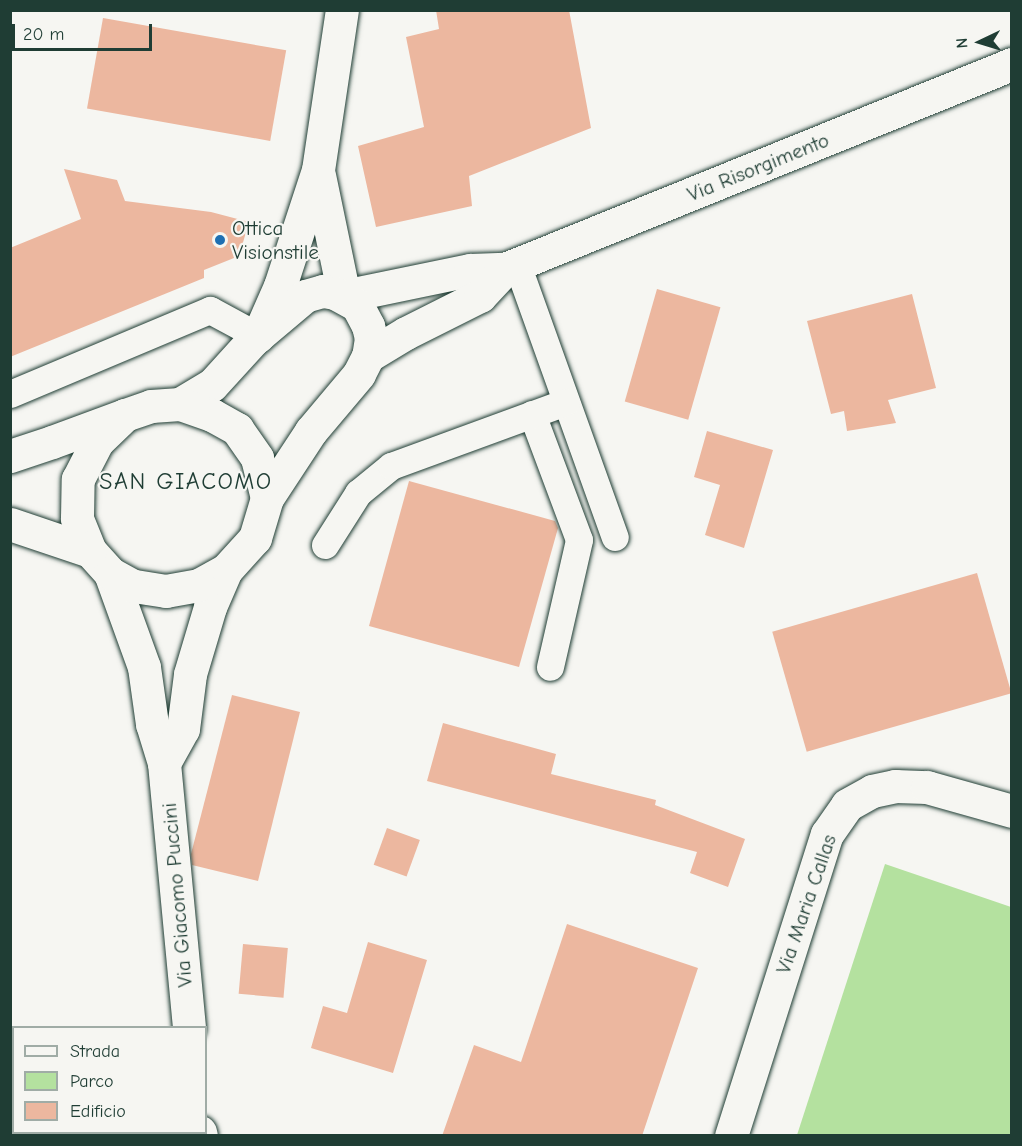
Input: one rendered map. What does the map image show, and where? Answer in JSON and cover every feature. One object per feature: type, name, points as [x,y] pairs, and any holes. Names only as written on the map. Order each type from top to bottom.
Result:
[{"type":"main road","points":[[258,336],[280,286],[318,170],[332,12]]},
{"type":"main road","name":"Via Risorgimento","points":[[180,404],[212,385],[258,336],[305,296],[323,291],[344,296],[471,270],[511,266],[1011,64]]},
{"type":"main road","points":[[318,170],[344,296],[357,305],[368,326],[371,338],[368,356]]},
{"type":"main road","name":"Via Risorgimento","points":[[267,498],[311,431],[359,374],[368,356],[406,333],[480,296],[511,266]]},
{"type":"main road","points":[[10,456],[151,406],[180,404],[212,415],[237,429],[257,458],[267,498],[255,538],[226,570],[200,585],[166,591],[133,586],[100,562],[10,524]]},
{"type":"main road","points":[[100,562],[77,518],[78,478],[97,442],[125,415]]},
{"type":"main road","name":"Via Giacomo Puccini","points":[[100,562],[144,667],[152,724],[164,763],[189,1026]]},
{"type":"main road","points":[[164,763],[183,729],[190,674],[210,607],[226,570]]},
{"type":"main road","name":"Via Maria Callas","points":[[731,1136],[827,834],[847,805],[872,790],[895,786],[916,786],[927,787],[1011,812]]},
{"type":"lane","points":[[511,266],[566,402],[615,537]]},
{"type":"lane","points":[[10,394],[210,310],[258,336]]},
{"type":"lane","points":[[325,545],[358,493],[392,466],[566,402]]},
{"type":"lane","points":[[532,414],[579,540],[550,667]]},
{"type":"green space","points":[[885,864],[1011,907],[1011,1135],[797,1135]]},
{"type":"building","points":[[436,10],[569,10],[591,128],[469,176],[472,206],[376,227],[358,146],[424,127],[406,37],[439,29]]},
{"type":"building","points":[[103,18],[286,50],[270,141],[87,109]]},
{"type":"building","points":[[64,169],[117,180],[125,201],[211,212],[249,222],[239,256],[204,270],[204,278],[10,357],[10,248],[81,219]]},
{"type":"building","points":[[657,289],[720,307],[688,420],[625,401]]},
{"type":"building","points":[[912,294],[936,388],[888,400],[896,423],[847,431],[844,411],[831,414],[807,321]]},
{"type":"building","points":[[707,431],[773,450],[744,548],[705,535],[720,485],[694,477]]},
{"type":"building","points":[[409,481],[555,521],[558,528],[519,667],[369,626]]},
{"type":"building","points":[[977,573],[1011,693],[807,752],[772,632]]},
{"type":"building","points":[[232,695],[300,712],[258,881],[192,865],[191,854]]},
{"type":"building","points":[[443,723],[556,754],[551,774],[656,800],[655,805],[745,839],[728,887],[690,873],[697,852],[427,781]]},
{"type":"building","points":[[387,828],[420,840],[407,877],[374,865]]},
{"type":"building","points":[[567,924],[698,968],[642,1136],[442,1136],[474,1045],[521,1062]]},
{"type":"building","points":[[368,942],[427,960],[393,1073],[311,1048],[323,1006],[347,1013]]},
{"type":"building","points":[[243,944],[288,948],[283,998],[239,994]]},
{"type":"place","name":"Ottica Visionstile","points":[[220,240]]},
{"type":"district","name":"SAN GIACOMO","points":[[186,482]]}]
